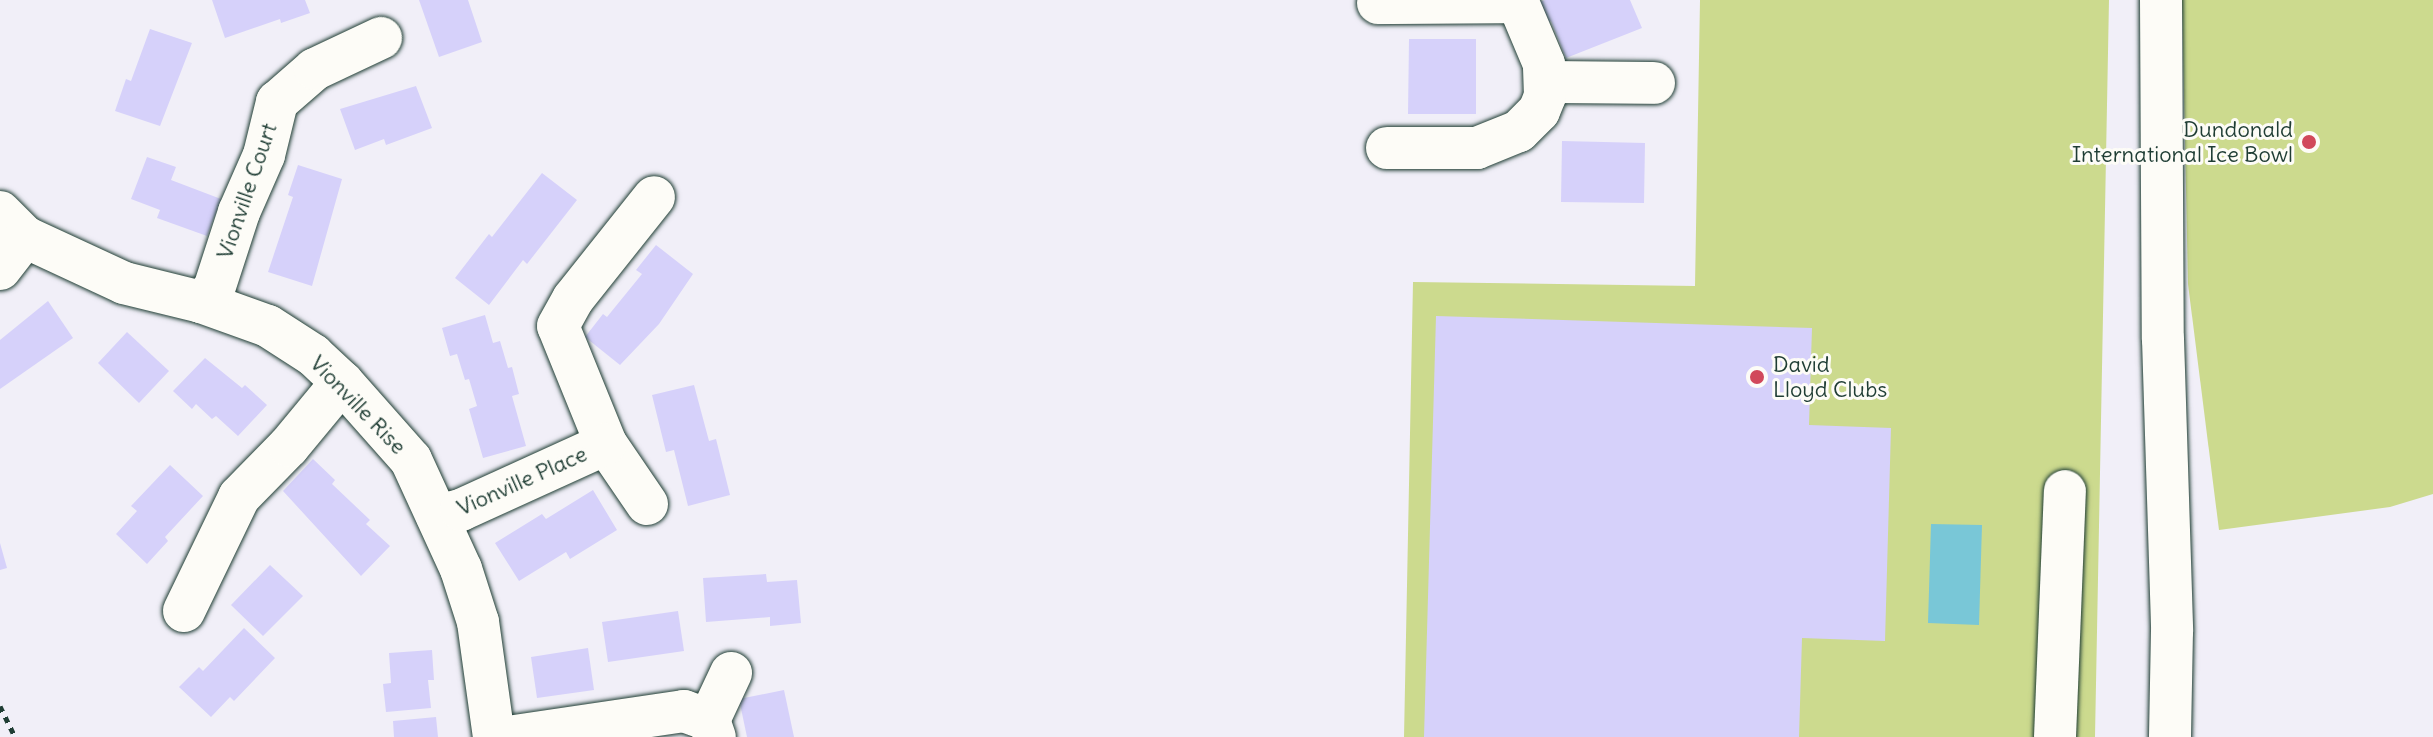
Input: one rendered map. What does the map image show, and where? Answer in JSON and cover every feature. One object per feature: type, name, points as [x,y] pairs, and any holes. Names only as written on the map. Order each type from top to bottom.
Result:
[{"type":"street","points":[[2161,0],[2163,339],[2172,631],[2170,737]]},
{"type":"street","points":[[1378,3],[1518,1],[1544,64],[1546,82],[1539,111],[1519,131],[1477,148],[1387,148]]},
{"type":"street","name":"Vionville Court","points":[[201,302],[214,289],[239,212],[264,155],[277,102],[315,69],[381,38]]},
{"type":"street","points":[[1546,82],[1654,83]]},
{"type":"street","name":"Vionville Place","points":[[647,504],[606,444],[558,326],[573,299],[654,197]]},
{"type":"street","points":[[0,269],[12,224]]},
{"type":"street","name":"Vionville Rise","points":[[12,224],[124,283],[201,302],[268,326],[313,355],[342,382],[411,460],[461,569],[478,622],[494,737]]},
{"type":"street","points":[[184,611],[239,497],[289,446],[342,382]]},
{"type":"street","name":"Vionville Place","points":[[437,516],[461,510],[606,444]]},
{"type":"street","points":[[2055,737],[2065,491]]},
{"type":"street","points":[[508,737],[684,711],[712,728],[731,673]]},
{"type":"path","points":[[0,706],[15,737]]},
{"type":"green space","name":"David Lloyd Clubs","points":[[1700,0],[2109,0],[2095,737],[1404,737],[1413,282],[1695,286]]},
{"type":"green space","name":"Dundonald International Ice Bowl","points":[[2182,0],[2433,0],[2433,494],[2390,507],[2219,530],[2188,284]]},
{"type":"water","points":[[1931,524],[1982,525],[1979,625],[1928,623]]},
{"type":"building","points":[[212,0],[305,0],[310,13],[281,23],[280,19],[225,38]]},
{"type":"building","points":[[419,0],[468,0],[482,42],[439,57]]},
{"type":"building","points":[[1545,0],[1630,0],[1642,28],[1566,58],[1551,21],[1544,24],[1536,3]]},
{"type":"building","points":[[150,29],[192,43],[160,126],[115,111],[126,79],[131,81]]},
{"type":"building","points":[[1409,39],[1476,39],[1476,114],[1408,114]]},
{"type":"building","points":[[416,86],[432,128],[386,145],[384,139],[355,150],[340,109]]},
{"type":"building","points":[[1562,141],[1645,143],[1644,203],[1561,202]]},
{"type":"building","points":[[147,157],[176,167],[171,180],[221,199],[207,236],[157,218],[160,210],[131,199]]},
{"type":"building","points":[[298,165],[342,179],[312,286],[268,272],[293,197],[288,195]]},
{"type":"building","points":[[542,173],[577,200],[527,264],[523,260],[489,305],[455,278]]},
{"type":"building","points":[[656,245],[693,274],[659,324],[620,365],[585,337],[603,314],[607,317],[642,274],[636,270]]},
{"type":"building","points":[[48,301],[73,338],[0,389],[0,340]]},
{"type":"building","points":[[485,315],[493,343],[500,341],[508,368],[512,367],[519,394],[512,396],[526,446],[483,458],[469,409],[477,406],[469,379],[465,380],[457,354],[450,356],[442,328]]},
{"type":"building","points":[[1436,316],[1812,328],[1809,425],[1891,428],[1885,641],[1802,638],[1799,737],[1424,737]]},
{"type":"building","points":[[127,332],[169,371],[139,403],[98,363]]},
{"type":"building","points":[[205,358],[242,388],[245,385],[267,405],[238,436],[216,416],[212,419],[196,404],[192,409],[173,391]]},
{"type":"building","points":[[694,385],[709,441],[716,439],[730,495],[688,506],[674,450],[666,452],[652,395]]},
{"type":"building","points":[[313,459],[335,480],[332,484],[370,520],[366,524],[390,546],[361,576],[283,491]]},
{"type":"building","points":[[170,465],[203,496],[165,537],[168,541],[147,564],[116,534],[137,511],[131,506]]},
{"type":"building","points":[[593,490],[617,530],[570,559],[566,552],[519,581],[495,543],[542,514],[546,519]]},
{"type":"building","points":[[0,543],[7,568],[0,570]]},
{"type":"building","points":[[270,565],[303,596],[263,636],[231,605]]},
{"type":"building","points":[[766,574],[767,582],[797,580],[801,623],[770,626],[770,617],[706,622],[703,578]]},
{"type":"building","points":[[678,611],[684,651],[608,662],[602,622]]},
{"type":"building","points":[[244,628],[275,658],[234,701],[230,697],[211,717],[179,687],[199,667],[203,671]]},
{"type":"building","points":[[588,648],[594,690],[537,698],[531,657]]},
{"type":"building","points":[[432,650],[434,680],[428,680],[431,708],[386,712],[383,684],[391,683],[389,653]]},
{"type":"building","points":[[784,690],[794,737],[747,737],[739,699]]},
{"type":"building","points":[[436,717],[438,737],[394,737],[393,721]]},
{"type":"place","name":"Dundonald International Ice Bowl","points":[[2309,142]]},
{"type":"place","name":"David Lloyd Clubs","points":[[1757,377]]}]
